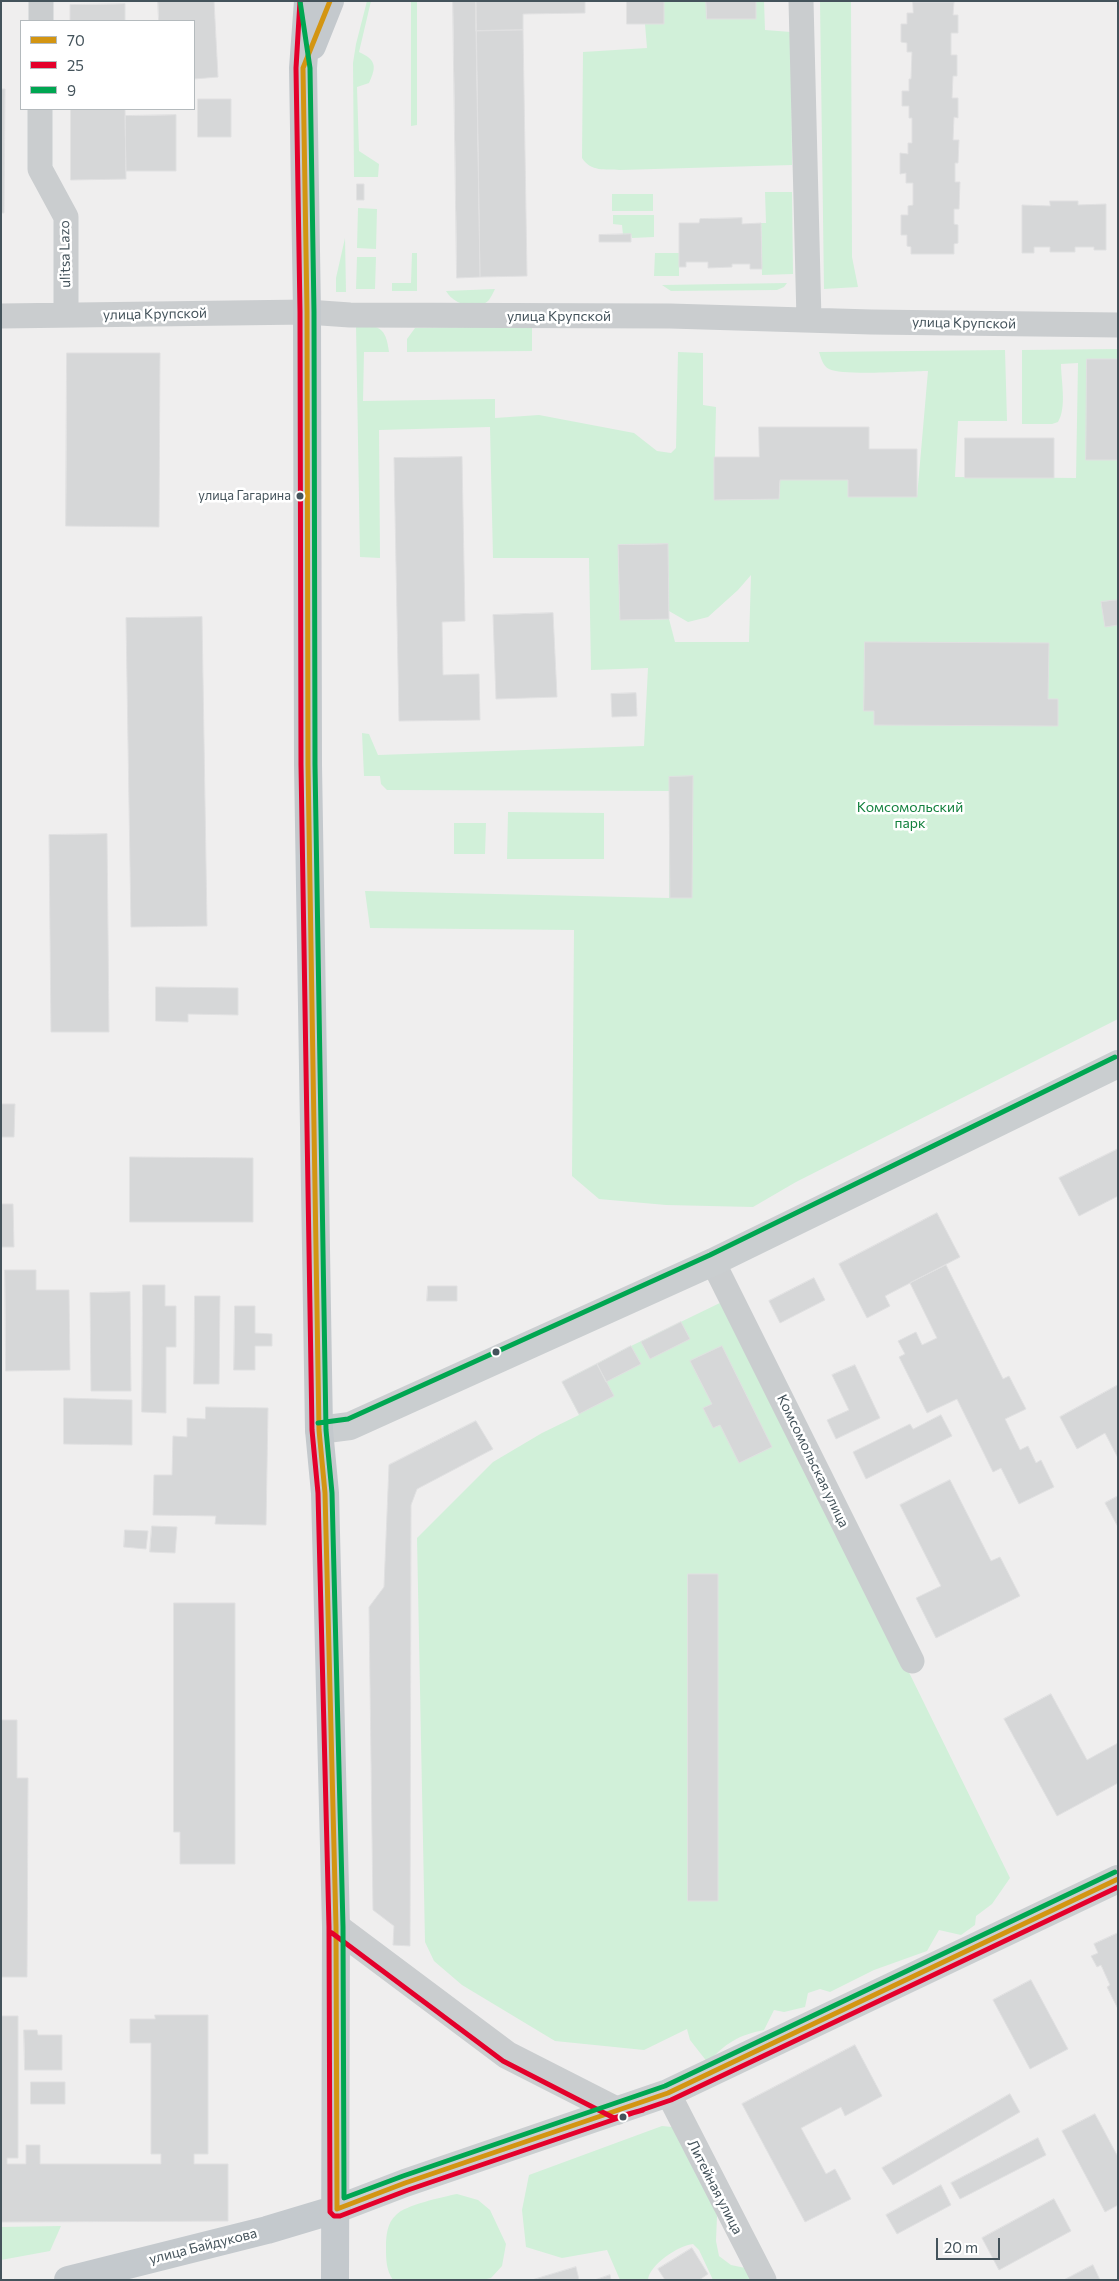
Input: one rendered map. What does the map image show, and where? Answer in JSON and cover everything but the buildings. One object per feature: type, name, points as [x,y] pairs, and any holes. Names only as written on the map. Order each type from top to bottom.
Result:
[{"type":"main road","points":[[292,1],[303,68]]},
{"type":"main road","points":[[308,1],[303,68],[307,312],[308,756],[319,1430],[324,1494],[336,1927],[335,2280]]},
{"type":"main road","points":[[303,68],[330,1]]},
{"type":"main road","points":[[319,1430],[350,1426],[713,1262],[1118,1064]]},
{"type":"main road","points":[[336,2208],[668,2093],[1118,1879]]},
{"type":"main road","name":"улица Байдукова","points":[[68,2280],[267,2230],[336,2208]]},
{"type":"street","points":[[41,1],[41,20]]},
{"type":"street","points":[[801,1],[809,320]]},
{"type":"street","name":"ulitsa Lazo","points":[[40,110],[40,169],[66,216],[66,315]]},
{"type":"street","name":"улица Крупской","points":[[1,316],[307,312],[350,315],[670,316],[1118,326]]},
{"type":"street","name":"Комсомольская улица","points":[[713,1262],[912,1661]]},
{"type":"street","points":[[336,1927],[507,2055],[626,2108]]},
{"type":"street","name":"Литейная улица","points":[[668,2093],[764,2280]]},
{"type":"green space","points":[[367,1],[371,1],[359,52],[372,61],[374,68],[369,83],[357,87],[359,151],[379,164],[378,177],[354,177],[353,63]]},
{"type":"green space","points":[[411,1],[417,1],[417,125],[411,126]]},
{"type":"green space","points":[[664,1],[706,1],[707,19],[756,19],[756,1],[764,1],[765,30],[791,32],[792,165],[609,170],[594,168],[582,158],[583,52],[647,48],[645,24]]},
{"type":"green space","points":[[820,1],[851,1],[852,257],[858,287],[824,289]]},
{"type":"green space","points":[[765,192],[792,192],[793,274],[762,275],[761,223],[766,223]]},
{"type":"green space","points":[[612,194],[653,194],[653,211],[612,211]]},
{"type":"green space","points":[[358,208],[377,209],[376,249],[357,248]]},
{"type":"green space","points":[[613,215],[654,215],[654,237],[632,238],[631,234],[623,235],[622,225],[613,224]]},
{"type":"green space","points":[[345,238],[346,292],[336,292],[336,278]]},
{"type":"green space","points":[[412,253],[417,253],[417,291],[392,291],[392,283],[411,283]]},
{"type":"green space","points":[[655,253],[679,253],[679,276],[654,276]]},
{"type":"green space","points":[[357,257],[376,257],[375,289],[356,289]]},
{"type":"green space","points":[[787,283],[784,287],[777,290],[671,291],[662,285]]},
{"type":"green space","points":[[495,289],[489,300],[484,304],[472,306],[454,300],[446,291]]},
{"type":"green space","name":"Комсомольский парк","points":[[356,325],[380,329],[386,337],[389,352],[364,352],[363,401],[495,399],[495,418],[539,415],[634,433],[657,451],[671,453],[676,448],[678,352],[703,353],[703,405],[716,407],[714,500],[779,499],[780,480],[848,480],[848,497],[917,497],[928,371],[861,373],[836,371],[825,366],[819,352],[1005,350],[1007,421],[958,421],[955,477],[1076,478],[1078,363],[1061,364],[1063,402],[1058,422],[1052,424],[1022,424],[1022,350],[1118,349],[1118,1019],[796,1182],[753,1207],[666,1205],[599,1199],[572,1176],[574,930],[370,928],[365,891],[669,898],[669,791],[387,790],[381,784],[380,776],[364,776],[362,733],[369,734],[378,755],[644,746],[648,668],[591,670],[589,558],[493,558],[490,427],[379,430],[380,558],[360,557]],"holes":[[[667,544],[669,611],[688,622],[708,617],[738,590],[751,575],[749,642],[675,642],[669,619],[620,620],[618,545]]]},
{"type":"green space","points":[[532,326],[532,351],[407,352],[407,339],[415,328]]},
{"type":"green space","points":[[508,812],[604,813],[604,859],[507,859]]},
{"type":"green space","points":[[454,823],[486,823],[485,854],[454,854]]},
{"type":"green space","points":[[726,1300],[1010,1878],[992,1904],[976,1916],[975,1925],[961,1935],[939,1930],[927,1951],[874,1970],[830,1992],[820,1989],[808,1993],[805,2007],[784,2012],[774,2010],[764,2030],[747,2034],[733,2041],[720,2050],[708,2063],[690,2040],[687,2029],[644,2050],[555,2041],[462,1985],[434,1961],[425,1942],[417,1538],[493,1462],[542,1433],[579,1415],[562,1382]]},
{"type":"green space","points":[[662,2126],[672,2127],[699,2166],[717,2216],[716,2241],[719,2256],[731,2265],[750,2269],[755,2280],[713,2280],[699,2250],[693,2244],[680,2248],[659,2262],[653,2268],[648,2280],[620,2280],[607,2250],[562,2258],[526,2247],[522,2210],[529,2175]]},
{"type":"green space","points":[[457,2194],[478,2200],[490,2210],[506,2244],[502,2266],[491,2278],[482,2280],[393,2280],[386,2260],[386,2238],[393,2218],[407,2208]]},
{"type":"green space","points":[[61,2226],[50,2251],[1,2260],[1,2227]]},
{"type":"transit line","name":"25","points":[[300,1],[296,68],[300,312],[301,765],[312,1430],[318,1493],[329,1927],[330,2212],[334,2216],[340,2216],[408,2190],[671,2100],[1118,1887]]},
{"type":"transit line","name":"9","points":[[300,1],[310,68],[314,312],[315,765],[326,1430],[332,1493],[343,1927],[344,2198],[665,2086],[1115,1872]]},
{"type":"transit line","name":"70","points":[[330,1],[303,68],[307,312],[308,765],[319,1430],[325,1493],[336,1927],[337,2209]]},
{"type":"transit line","name":"9","points":[[318,1423],[348,1419],[710,1255],[1115,1057]]},
{"type":"transit line","name":"70","points":[[337,2209],[405,2183],[668,2093],[1118,1879]]},
{"type":"transit line","name":"25","points":[[332,1933],[503,2061],[614,2118],[643,2110]]},
{"type":"place","name":"улица Гагарина","points":[[300,496]]}]
